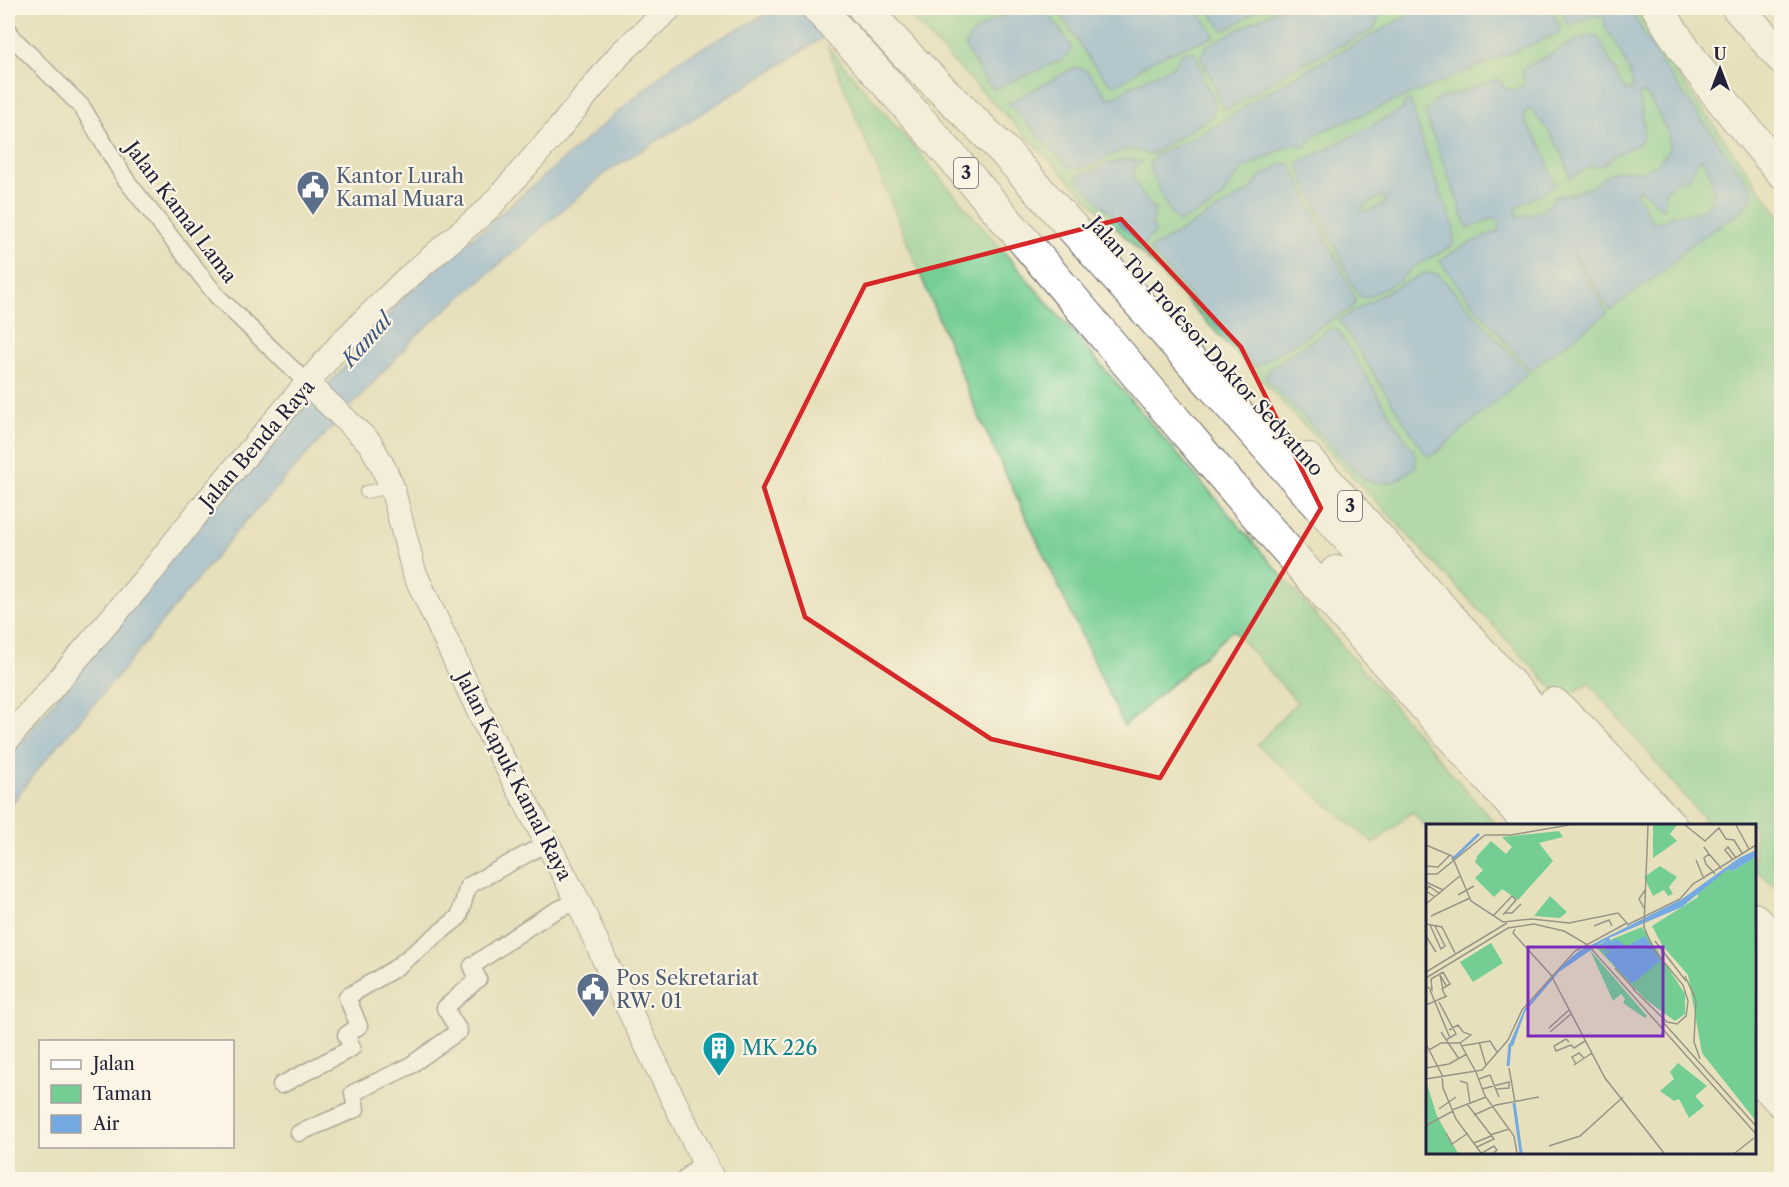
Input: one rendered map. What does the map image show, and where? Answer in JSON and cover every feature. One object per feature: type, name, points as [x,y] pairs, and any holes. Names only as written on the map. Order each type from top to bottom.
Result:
[{"type":"highway","name":"3","points":[[818,8],[876,70],[1056,276],[1220,473],[1530,824]]},
{"type":"highway","name":"Jalan Tol Profesor Doktor Sedyatmo","points":[[864,8],[1004,151],[1603,824]]},
{"type":"highway","points":[[1658,8],[1677,42],[1782,172]]},
{"type":"highway","points":[[1738,8],[1782,49]]},
{"type":"highway","points":[[1738,8],[1782,58]]},
{"type":"highway","name":"Jalan Tol Profesor Doktor Sedyatmo","points":[[1004,151],[1021,156],[1043,167],[1064,186],[1228,375],[1400,560],[1637,824]]},
{"type":"highway","name":"3","points":[[1056,276],[1193,414],[1564,824]]},
{"type":"highway","points":[[1400,560],[1583,731],[1670,824]]},
{"type":"highway","points":[[1756,920],[1782,949]]},
{"type":"highway","points":[[1756,956],[1782,985]]},
{"type":"highway","points":[[1756,995],[1782,1025]]},
{"type":"highway","points":[[1756,1037],[1782,1066]]},
{"type":"highway","points":[[1756,1073],[1782,1102]]},
{"type":"main road","name":"Jalan Benda Raya","points":[[8,739],[152,571],[203,506],[313,389],[344,341],[405,280],[489,208],[557,131],[620,54],[670,8]]},
{"type":"main road","name":"Jalan Kapuk Kamal Raya","points":[[313,389],[370,443],[392,487],[414,572],[491,736],[578,901],[708,1170]]},
{"type":"street","name":"Jalan Kamal Lama","points":[[8,29],[12,37],[82,107],[126,180],[217,296],[313,389]]},
{"type":"street","points":[[366,492],[392,487]]},
{"type":"street","points":[[281,1085],[352,1048],[346,1035],[359,1026],[347,997],[394,969],[459,917],[468,886],[547,843]]},
{"type":"street","points":[[299,1133],[356,1109],[353,1093],[408,1066],[459,1031],[445,1008],[478,979],[472,966],[527,929],[578,901]]},
{"type":"street","points":[[684,1179],[708,1170]]},
{"type":"highlighted area","points":[[1121,219],[1241,347],[1321,508],[1160,778],[991,739],[805,617],[764,487],[865,285]]},
{"type":"green space","points":[[902,8],[1636,8],[1664,56],[1781,218],[1781,893],[1756,870],[1756,824],[1708,824],[1589,683],[1562,698],[1148,260]]},
{"type":"green space","points":[[827,46],[1495,824],[1426,824],[1426,827],[1412,812],[1374,844],[1257,745],[1297,702],[1233,630],[1124,726],[975,408]]},
{"type":"water","points":[[778,8],[869,8],[608,171],[417,335],[241,526],[36,771],[8,809],[8,758],[241,473],[339,373],[404,297],[677,61]]},
{"type":"water","points":[[1021,8],[1045,8],[1071,46],[1070,52],[1064,59],[994,89],[985,80],[965,47],[974,33],[981,28]]},
{"type":"water","points":[[1057,8],[1196,8],[1215,36],[1164,55],[1148,63],[1122,82],[1112,85],[1091,62]]},
{"type":"water","points":[[1207,8],[1262,8],[1224,31]]},
{"type":"water","points":[[1280,8],[1377,8],[1379,17],[1373,30],[1291,69],[1230,108],[1223,109],[1212,77],[1200,58],[1206,46]]},
{"type":"water","points":[[1422,8],[1550,8],[1560,27],[1559,33],[1317,133],[1305,147],[1296,144],[1286,147],[1241,170],[1221,198],[1208,208],[1178,223],[1169,210],[1150,170],[1150,163],[1156,155],[1215,127],[1293,77]]},
{"type":"water","points":[[1561,8],[1629,8],[1663,66],[1751,187],[1751,198],[1743,210],[1687,247],[1671,265],[1610,310],[1576,255],[1573,254],[1607,313],[1531,371],[1466,296],[1440,261],[1460,248],[1499,230],[1500,224],[1496,219],[1490,219],[1468,229],[1425,113],[1434,101],[1498,79],[1505,88],[1515,90],[1524,84],[1523,69],[1575,41],[1593,35],[1599,39],[1625,90],[1632,91],[1631,76],[1604,24],[1605,18],[1595,15],[1568,26]],"holes":[[[1644,92],[1652,102],[1669,135],[1669,150],[1657,165],[1641,172],[1627,170],[1609,173],[1594,186],[1554,197],[1543,209],[1533,214],[1517,217],[1517,207],[1555,185],[1543,148],[1525,122],[1525,113],[1529,108],[1554,140],[1568,168],[1570,178],[1590,166],[1604,165],[1614,155],[1638,145],[1643,138],[1644,124],[1639,94]],[[1701,158],[1711,176],[1712,194],[1708,206],[1697,213],[1674,214],[1666,220],[1653,223],[1636,192],[1641,190],[1663,209],[1666,190],[1679,180],[1689,179]]]},
{"type":"water","points":[[1184,51],[1194,52],[1202,71],[1202,80],[1214,96],[1215,109],[1211,117],[1150,155],[1131,150],[1118,151],[1090,166],[1072,169],[1009,103],[1076,67],[1086,70],[1108,97],[1114,98],[1129,87],[1172,67]]},
{"type":"water","points":[[1410,100],[1428,160],[1454,226],[1453,245],[1413,267],[1399,281],[1367,297],[1360,297],[1297,164],[1404,109],[1403,103]],"holes":[[[1380,197],[1385,198],[1385,203],[1367,212],[1362,210],[1363,206]]]},
{"type":"water","points":[[1128,159],[1142,162],[1134,170],[1134,178],[1155,210],[1151,224],[1156,232],[1146,241],[1144,248],[1077,179],[1080,174]]},
{"type":"water","points":[[1284,163],[1291,165],[1354,296],[1355,303],[1350,309],[1255,367],[1149,250],[1252,189],[1258,178]]},
{"type":"water","points":[[1425,273],[1438,274],[1528,373],[1431,457],[1424,452],[1339,320],[1388,291]]},
{"type":"water","points":[[1330,329],[1337,329],[1414,451],[1416,466],[1397,480],[1381,483],[1364,479],[1265,377],[1272,367]]},
{"type":"place","name":"Kantor Lurah Kamal Muara","points":[[313,216]]},
{"type":"place","name":"Pos Sekretariat RW. 01","points":[[593,1018]]},
{"type":"place","name":"MK 226","points":[[719,1077]]},
{"type":"water label","name":"Kamal","points":[[367,340]]}]
